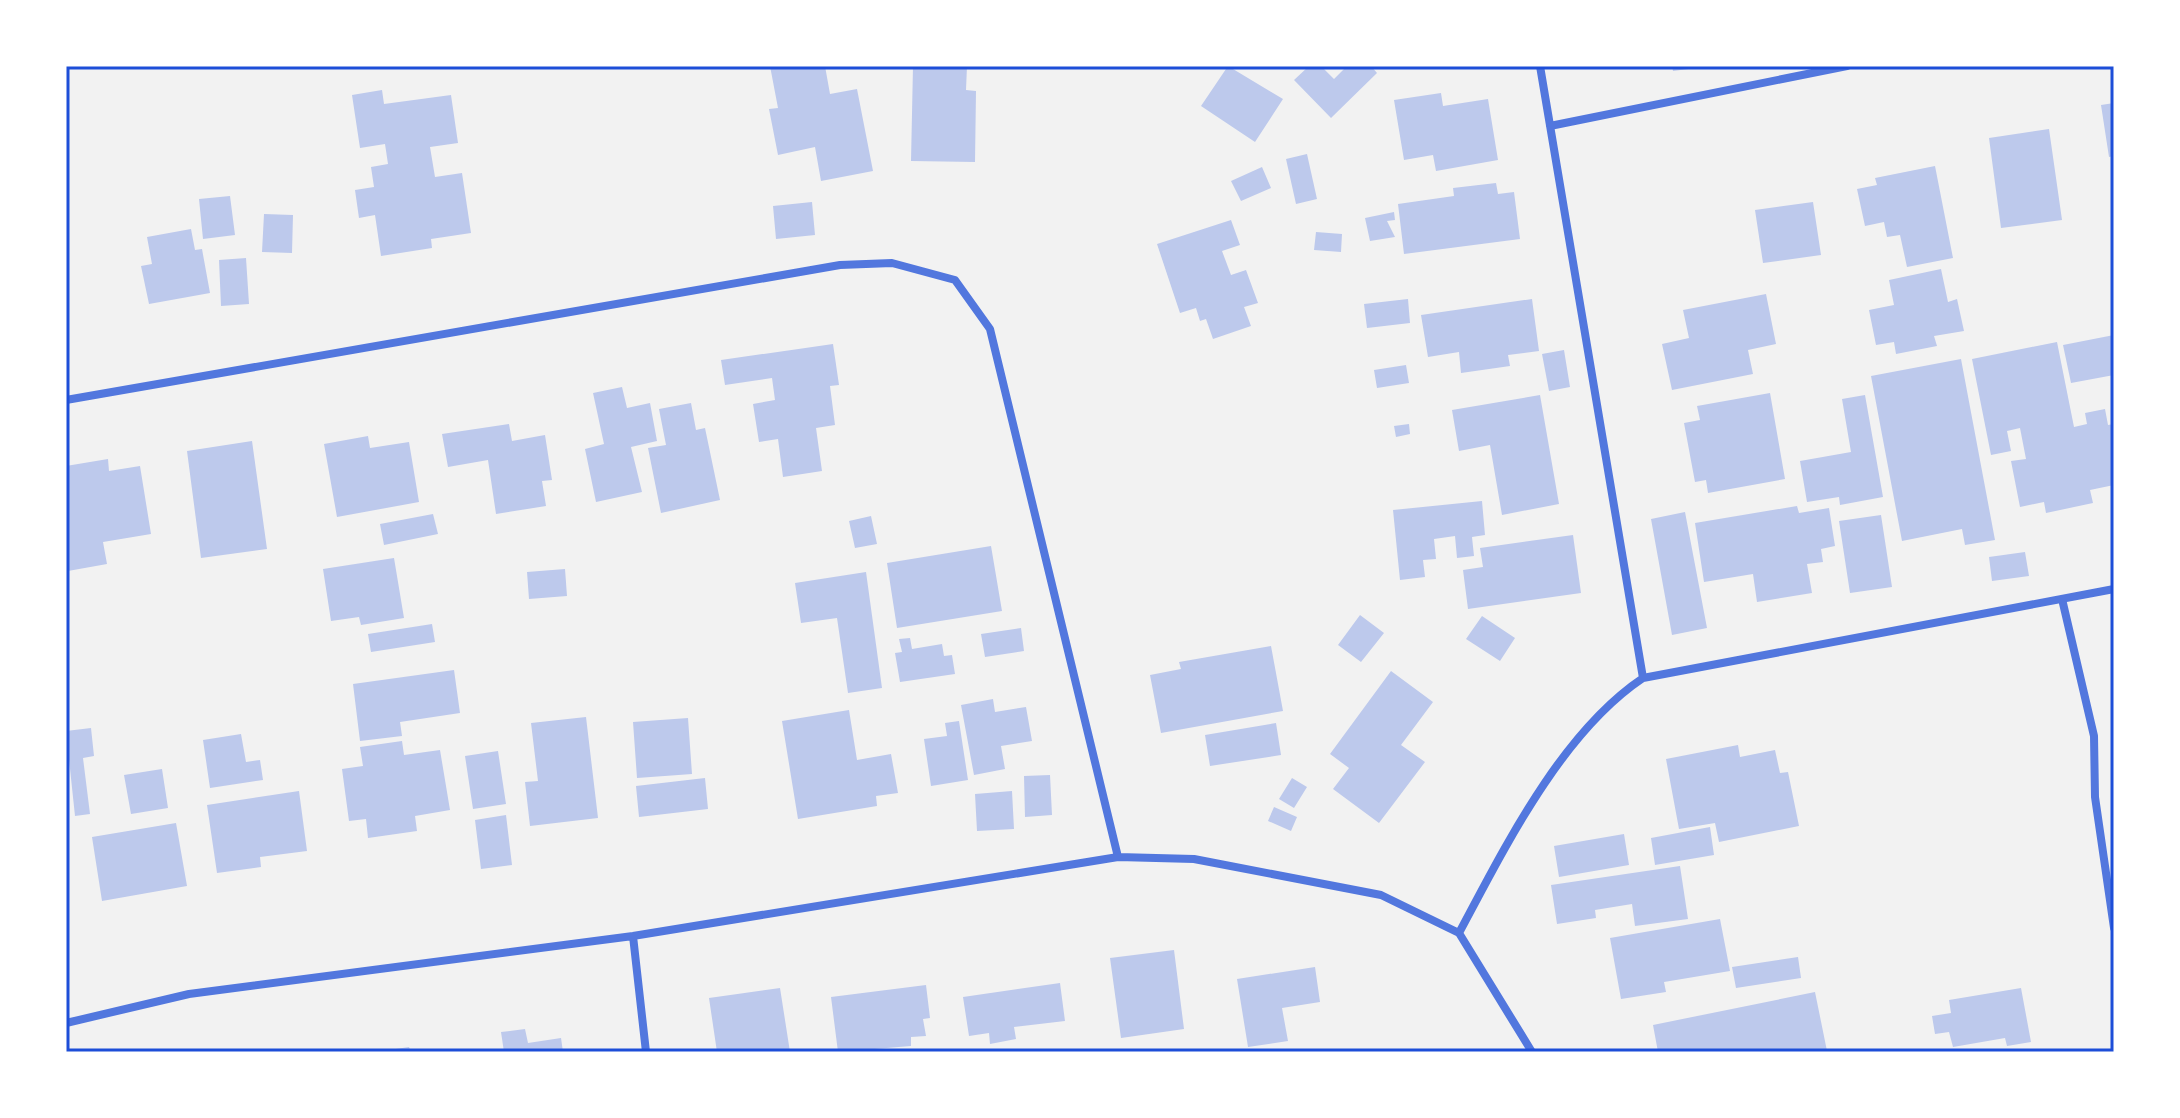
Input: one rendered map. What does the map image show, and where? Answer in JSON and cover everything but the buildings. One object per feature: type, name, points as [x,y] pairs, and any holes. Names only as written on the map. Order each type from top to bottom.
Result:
[{"type":"street","points":[[1540,66],[1643,678]]},
{"type":"street","points":[[1550,126],[1847,66]]},
{"type":"street","points":[[66,400],[840,265],[892,263],[955,280],[990,329],[1118,857]]},
{"type":"street","points":[[1459,933],[1524,810],[1612,699],[1643,678],[2114,589]]},
{"type":"street","points":[[2062,599],[2094,736],[2095,797],[2114,928]]},
{"type":"street","points":[[66,1023],[189,994],[633,936],[1118,857],[1194,859],[1381,895],[1459,933],[1532,1052]]},
{"type":"street","points":[[633,936],[646,1052]]}]
